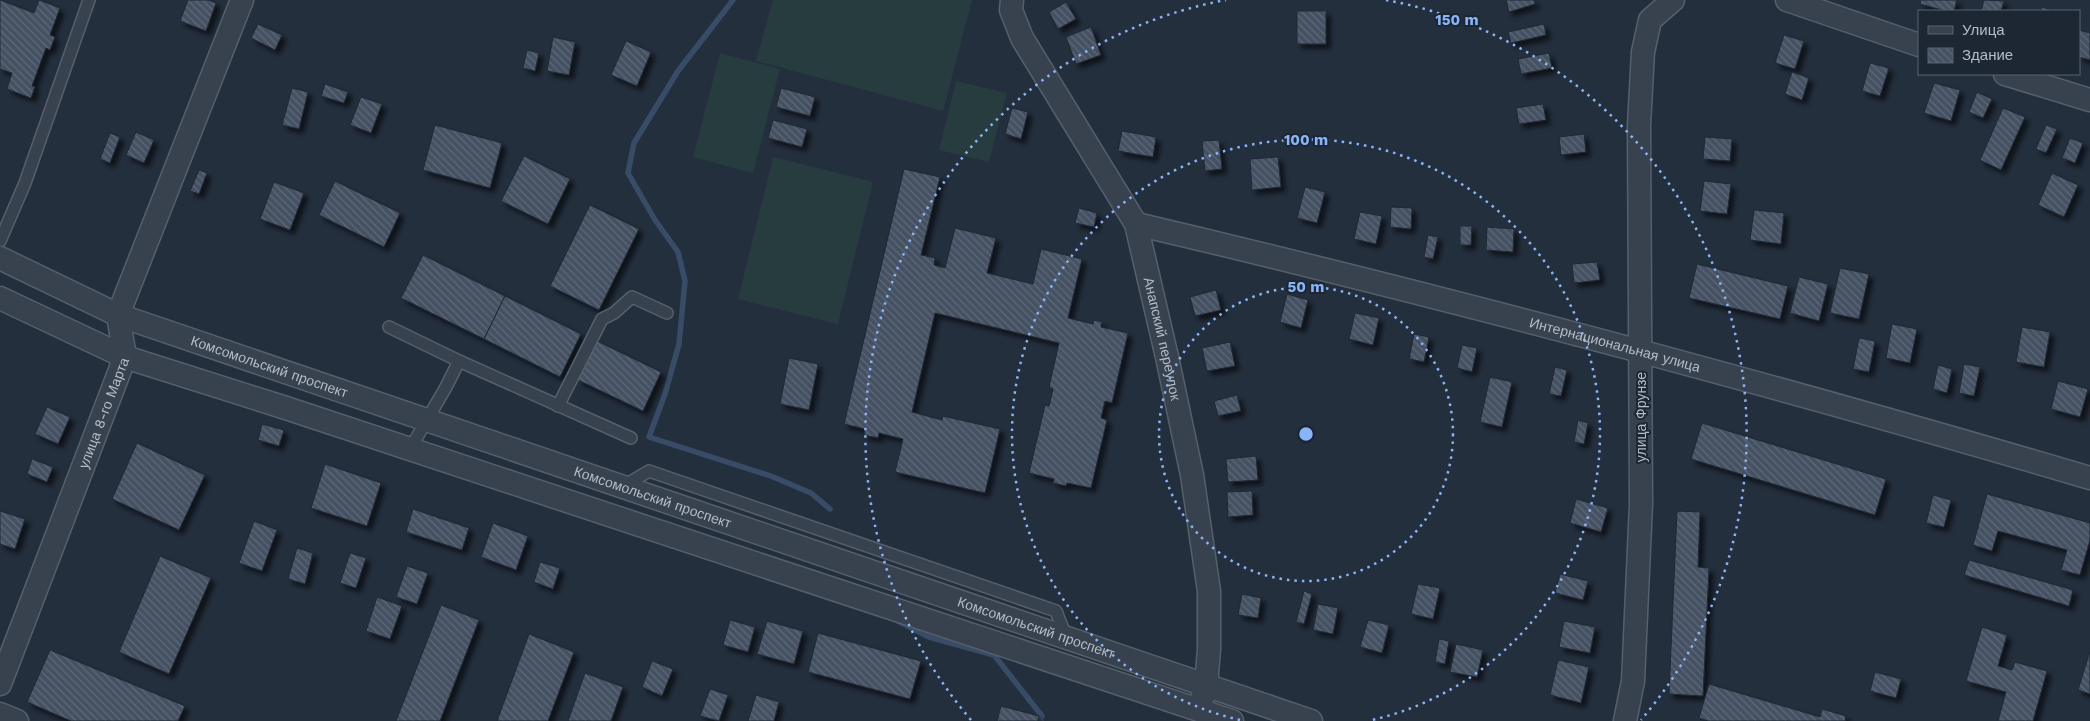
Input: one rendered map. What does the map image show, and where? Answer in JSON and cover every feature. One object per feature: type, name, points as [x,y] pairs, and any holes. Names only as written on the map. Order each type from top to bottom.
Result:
[{"type":"street","points":[[118,315],[242,0]]},
{"type":"street","name":"Анапский переулок","points":[[1012,0],[1011,10],[1022,38],[1121,203],[1136,224],[1192,475],[1209,590],[1209,650],[1206,686],[1199,710]]},
{"type":"street","points":[[1787,0],[1918,44]]},
{"type":"street","name":"улица Фрунзе","points":[[1625,721],[1633,681],[1641,504],[1639,125],[1643,52],[1650,20],[1671,1]]},
{"type":"street","points":[[2009,75],[2090,100]]},
{"type":"street","name":"Интернациональная улица","points":[[1136,224],[1269,255],[1640,350],[2090,478]]},
{"type":"street","name":"Комсомольский проспект","points":[[0,258],[118,315],[1311,721]]},
{"type":"street","name":"Комсомольский проспект","points":[[0,298],[126,357],[1232,721]]},
{"type":"street","name":"улица 8-го Марта","points":[[0,684],[126,357],[118,315]]},
{"type":"street","points":[[0,714],[17,721]]},
{"type":"lane","points":[[0,241],[25,183],[89,0]]},
{"type":"lane","points":[[558,406],[602,319],[614,313],[632,298],[667,313]]},
{"type":"lane","points":[[389,327],[459,361],[631,438]]},
{"type":"lane","points":[[410,449],[459,361]]},
{"type":"green space","points":[[773,0],[972,0],[943,111],[756,61]]},
{"type":"green space","points":[[720,53],[780,69],[753,173],[693,157]]},
{"type":"green space","points":[[956,81],[1007,93],[989,162],[939,150]]},
{"type":"green space","points":[[773,157],[873,182],[838,324],[738,299]]},
{"type":"building","points":[[0,0],[34,13],[39,0],[60,8],[50,35],[55,37],[50,50],[46,48],[32,86],[35,87],[31,98],[7,89],[12,73],[0,69]]},
{"type":"building","points":[[188,0],[208,0],[216,3],[206,31],[180,21]]},
{"type":"building","points":[[1506,0],[1534,0],[1535,4],[1509,12]]},
{"type":"building","points":[[1921,0],[1957,0],[1954,10],[1942,10],[1920,4]]},
{"type":"building","points":[[1984,0],[2004,1],[2001,10],[1981,10]]},
{"type":"building","points":[[1066,2],[1076,19],[1058,29],[1049,12]]},
{"type":"building","points":[[2042,7],[2052,10],[2041,10]]},
{"type":"building","points":[[1297,11],[1326,11],[1326,44],[1297,44]]},
{"type":"building","points":[[258,24],[282,35],[275,50],[251,38]]},
{"type":"building","points":[[1544,24],[1546,35],[1511,43],[1508,32]]},
{"type":"building","points":[[1091,27],[1101,55],[1076,64],[1066,37]]},
{"type":"building","points":[[2080,30],[2090,33],[2090,60],[2080,57]]},
{"type":"building","points":[[1784,35],[1804,41],[1795,69],[1775,63]]},
{"type":"building","points":[[553,37],[575,42],[569,75],[547,71]]},
{"type":"building","points":[[626,41],[651,52],[637,86],[611,75]]},
{"type":"building","points":[[527,50],[539,53],[535,71],[523,68]]},
{"type":"building","points":[[1549,53],[1552,68],[1521,74],[1518,59]]},
{"type":"building","points":[[1870,63],[1889,68],[1880,96],[1862,91]]},
{"type":"building","points":[[1792,72],[1809,78],[1802,100],[1785,94]]},
{"type":"building","points":[[1934,83],[1960,90],[1951,121],[1924,113]]},
{"type":"building","points":[[325,84],[348,92],[344,103],[321,96]]},
{"type":"building","points":[[292,88],[308,92],[299,129],[282,125]]},
{"type":"building","points":[[781,88],[815,97],[810,116],[776,107]]},
{"type":"building","points":[[1977,92],[1992,99],[1983,118],[1969,112]]},
{"type":"building","points":[[361,97],[382,104],[371,133],[350,125]]},
{"type":"building","points":[[1543,104],[1546,120],[1519,124],[1516,108]]},
{"type":"building","points":[[1012,108],[1028,112],[1021,139],[1005,134]]},
{"type":"building","points":[[2003,108],[2025,117],[2001,170],[1980,160]]},
{"type":"building","points":[[773,120],[807,129],[802,147],[768,138]]},
{"type":"building","points":[[435,125],[502,143],[490,188],[423,170]]},
{"type":"building","points":[[2046,125],[2057,129],[2046,153],[2036,149]]},
{"type":"building","points":[[1122,131],[1156,137],[1153,157],[1118,151]]},
{"type":"building","points":[[136,132],[154,140],[144,163],[126,155]]},
{"type":"building","points":[[110,133],[120,137],[110,163],[100,159]]},
{"type":"building","points":[[1584,134],[1586,152],[1561,155],[1559,137]]},
{"type":"building","points":[[1705,137],[1732,139],[1730,161],[1703,159]]},
{"type":"building","points":[[2070,138],[2083,143],[2075,163],[2062,158]]},
{"type":"building","points":[[1219,140],[1222,169],[1205,171],[1202,141]]},
{"type":"building","points":[[524,156],[570,179],[548,224],[501,201]]},
{"type":"building","points":[[1278,157],[1281,187],[1252,190],[1250,159]]},
{"type":"building","points":[[904,169],[940,177],[921,255],[935,258],[934,265],[945,268],[955,228],[996,238],[987,273],[1033,284],[1041,249],[1082,259],[1068,318],[1093,324],[1094,320],[1102,322],[1101,327],[1128,333],[1112,403],[1105,401],[1101,418],[1107,420],[1091,488],[1067,483],[1066,486],[1053,483],[1054,479],[1029,473],[1045,405],[1049,406],[1053,389],[1049,387],[1059,343],[935,313],[912,412],[942,420],[943,416],[1000,429],[985,493],[895,472],[903,439],[879,433],[878,438],[864,435],[865,429],[844,424]]},
{"type":"building","points":[[199,170],[207,173],[199,194],[190,191]]},
{"type":"building","points":[[2052,173],[2078,185],[2064,217],[2038,205]]},
{"type":"building","points":[[335,181],[400,213],[384,247],[319,215]]},
{"type":"building","points":[[1704,181],[1731,184],[1727,214],[1700,211]]},
{"type":"building","points":[[274,182],[304,193],[290,230],[260,219]]},
{"type":"building","points":[[1305,187],[1325,192],[1317,223],[1297,218]]},
{"type":"building","points":[[590,205],[639,229],[599,310],[550,286]]},
{"type":"building","points":[[1391,207],[1412,208],[1411,229],[1390,227]]},
{"type":"building","points":[[1079,208],[1097,213],[1094,227],[1075,223]]},
{"type":"building","points":[[1754,210],[1784,213],[1781,244],[1750,240]]},
{"type":"building","points":[[1360,212],[1382,216],[1376,244],[1354,239]]},
{"type":"building","points":[[1460,226],[1472,226],[1471,245],[1460,245]]},
{"type":"building","points":[[1487,227],[1514,229],[1513,252],[1486,250]]},
{"type":"building","points":[[1428,235],[1438,237],[1433,259],[1424,257]]},
{"type":"building","points":[[423,255],[505,296],[484,339],[401,298]]},
{"type":"building","points":[[1597,262],[1600,280],[1574,283],[1572,264]]},
{"type":"building","points":[[1697,264],[1788,286],[1780,319],[1689,298]]},
{"type":"building","points":[[1840,268],[1869,274],[1859,319],[1830,313]]},
{"type":"building","points":[[1799,277],[1828,284],[1819,321],[1790,313]]},
{"type":"building","points":[[1216,290],[1221,310],[1195,316],[1190,297]]},
{"type":"building","points":[[1287,294],[1308,300],[1301,328],[1280,322]]},
{"type":"building","points":[[505,296],[581,334],[560,377],[484,339]]},
{"type":"building","points":[[1355,313],[1379,318],[1373,345],[1349,339]]},
{"type":"building","points":[[1892,324],[1917,329],[1910,363],[1886,358]]},
{"type":"building","points":[[2022,327],[2050,332],[2044,367],[2016,362]]},
{"type":"building","points":[[1414,334],[1429,337],[1424,362],[1409,359]]},
{"type":"building","points":[[1859,338],[1875,341],[1869,372],[1853,369]]},
{"type":"building","points":[[597,341],[661,372],[643,411],[578,380]]},
{"type":"building","points":[[1230,342],[1235,366],[1207,371],[1202,348]]},
{"type":"building","points":[[1462,345],[1477,348],[1472,372],[1457,368]]},
{"type":"building","points":[[789,358],[818,364],[809,410],[780,404]]},
{"type":"building","points":[[1964,364],[1980,367],[1974,396],[1959,393]]},
{"type":"building","points":[[1938,365],[1952,369],[1947,393],[1933,389]]},
{"type":"building","points":[[1555,367],[1567,370],[1561,396],[1549,394]]},
{"type":"building","points":[[1490,377],[1512,382],[1502,427],[1480,422]]},
{"type":"building","points":[[2058,381],[2088,389],[2080,417],[2051,409]]},
{"type":"building","points":[[1237,395],[1241,411],[1218,416],[1214,401]]},
{"type":"building","points":[[47,407],[70,417],[58,444],[35,434]]},
{"type":"building","points":[[1578,420],[1588,423],[1584,444],[1574,442]]},
{"type":"building","points":[[1702,423],[1886,479],[1875,515],[1691,459]]},
{"type":"building","points":[[262,424],[284,430],[279,446],[258,440]]},
{"type":"building","points":[[137,443],[205,475],[179,530],[112,499]]},
{"type":"building","points":[[1256,456],[1258,480],[1228,482],[1226,459]]},
{"type":"building","points":[[32,459],[53,467],[47,482],[27,474]]},
{"type":"building","points":[[325,464],[381,483],[367,526],[311,508]]},
{"type":"building","points":[[1252,491],[1253,515],[1228,517],[1227,492]]},
{"type":"building","points":[[1987,494],[2090,523],[2090,540],[2080,575],[2061,570],[2067,550],[1998,531],[1992,551],[1973,545]]},
{"type":"building","points":[[1933,495],[1951,500],[1944,527],[1926,523]]},
{"type":"building","points":[[1576,499],[1608,508],[1601,532],[1570,523]]},
{"type":"building","points":[[413,509],[469,528],[462,550],[406,532]]},
{"type":"building","points":[[0,511],[25,519],[15,549],[0,544]]},
{"type":"building","points":[[1677,511],[1700,512],[1698,567],[1709,568],[1703,696],[1669,694]]},
{"type":"building","points":[[254,521],[277,530],[262,571],[239,563]]},
{"type":"building","points":[[493,523],[528,536],[516,570],[481,557]]},
{"type":"building","points":[[297,548],[313,553],[305,584],[288,579]]},
{"type":"building","points":[[350,553],[366,558],[356,588],[340,583]]},
{"type":"building","points":[[160,556],[211,578],[169,674],[119,652]]},
{"type":"building","points":[[1969,560],[2073,590],[2069,606],[1964,575]]},
{"type":"building","points":[[540,562],[560,568],[553,589],[534,582]]},
{"type":"building","points":[[407,566],[428,573],[417,604],[396,597]]},
{"type":"building","points":[[1560,574],[1588,581],[1583,600],[1555,593]]},
{"type":"building","points":[[1418,584],[1440,588],[1433,619],[1411,614]]},
{"type":"building","points":[[1304,591],[1312,594],[1304,624],[1296,622]]},
{"type":"building","points":[[1242,594],[1261,598],[1258,618],[1238,615]]},
{"type":"building","points":[[377,597],[402,606],[390,639],[366,631]]},
{"type":"building","points":[[1318,604],[1338,608],[1333,634],[1313,630]]},
{"type":"building","points":[[441,605],[479,620],[440,721],[396,721]]},
{"type":"building","points":[[730,620],[755,627],[748,652],[723,645]]},
{"type":"building","points":[[1368,620],[1389,625],[1382,653],[1360,647]]},
{"type":"building","points":[[767,621],[803,631],[794,664],[757,654]]},
{"type":"building","points":[[1564,621],[1595,627],[1590,653],[1559,647]]},
{"type":"building","points":[[1982,627],[2007,635],[1998,666],[2012,670],[2015,662],[2047,671],[2033,721],[1998,721],[2006,692],[1966,681]]},
{"type":"building","points":[[818,633],[921,661],[910,699],[808,672]]},
{"type":"building","points":[[529,634],[574,652],[548,721],[497,721]]},
{"type":"building","points":[[1439,639],[1449,641],[1445,664],[1435,662]]},
{"type":"building","points":[[1456,644],[1483,650],[1477,677],[1450,672]]},
{"type":"building","points":[[50,650],[185,706],[178,721],[71,721],[27,702]]},
{"type":"building","points":[[2090,651],[2090,694],[2078,690]]},
{"type":"building","points":[[1558,660],[1589,667],[1581,703],[1550,695]]},
{"type":"building","points":[[652,661],[673,669],[662,696],[642,687]]},
{"type":"building","points":[[1875,672],[1901,679],[1896,698],[1870,691]]},
{"type":"building","points":[[585,673],[623,687],[611,721],[568,721]]},
{"type":"building","points":[[1709,684],[1820,717],[1822,709],[1846,716],[1845,721],[1708,721],[1699,718]]},
{"type":"building","points":[[710,689],[728,695],[719,721],[700,716]]},
{"type":"building","points":[[756,695],[779,702],[774,721],[748,721]]},
{"type":"building","points":[[1001,706],[1039,716],[1038,721],[997,721]]},
{"type":"waterway","points":[[733,0],[678,71],[634,143],[628,173],[655,220],[678,252],[685,281],[679,344],[665,394],[649,437],[771,476],[811,493],[830,509]]},
{"type":"waterway","points":[[898,621],[929,637],[994,655],[1042,716],[1041,721]]}]
